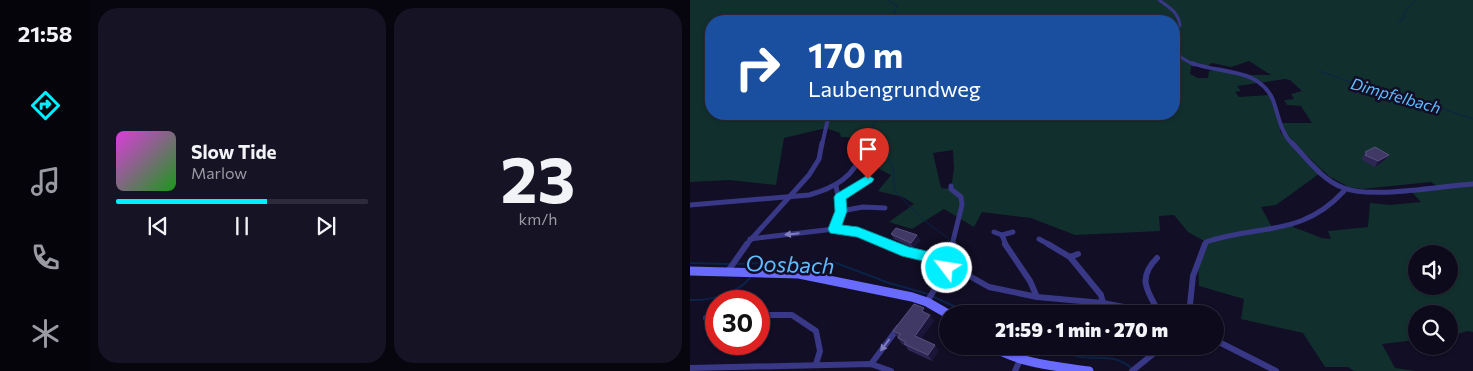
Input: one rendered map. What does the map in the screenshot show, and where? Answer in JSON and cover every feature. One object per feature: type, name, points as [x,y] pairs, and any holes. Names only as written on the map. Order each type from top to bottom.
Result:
[{"type":"main road","points":[[690,271],[731,267],[799,274],[925,300],[939,309]]},
{"type":"main road","points":[[1008,355],[1020,360],[1089,371]]},
{"type":"street","points":[[1159,0],[1173,9],[1177,15]]},
{"type":"street","points":[[1180,57],[1206,68],[1244,75],[1262,84],[1277,111],[1285,137],[1328,178],[1345,189],[1382,191],[1473,184]]},
{"type":"street","points":[[731,267],[750,239],[792,196],[809,175],[819,159],[828,120]]},
{"type":"street","points":[[690,205],[809,195],[836,186],[850,174],[857,164],[862,150]]},
{"type":"street","points":[[840,197],[868,179]]},
{"type":"street","points":[[834,229],[841,211],[840,197],[836,186]]},
{"type":"street","points":[[925,300],[947,265],[963,201],[951,189],[951,186]]},
{"type":"street","points":[[1190,305],[1193,276],[1206,242],[1223,235],[1300,223],[1314,217],[1344,191]]},
{"type":"street","points":[[841,211],[852,207],[871,205],[885,208]]},
{"type":"street","points":[[750,239],[834,229],[858,232],[907,252],[957,269],[989,287],[1037,297],[1113,305]]},
{"type":"street","points":[[994,232],[1002,235],[1013,232]]},
{"type":"street","points":[[1002,235],[1015,262],[1035,289],[1037,297]]},
{"type":"street","points":[[1039,239],[1070,257],[1101,295],[1103,303]]},
{"type":"street","points":[[1070,257],[1078,254]]},
{"type":"street","points":[[1156,305],[1144,282],[1145,270],[1157,258]]},
{"type":"street","points":[[770,315],[792,315],[816,331],[820,351],[816,364]]},
{"type":"street","points":[[871,364],[904,321]]},
{"type":"street","points":[[1224,345],[1276,371]]},
{"type":"street","points":[[1133,370],[1152,355]]},
{"type":"street","points":[[1015,371],[1020,360]]},
{"type":"street","points":[[690,368],[871,364],[891,371]]},
{"type":"green space","points":[[690,0],[1473,0],[1473,332],[1468,331],[1458,334],[1458,305],[1408,305],[1408,341],[1382,344],[1395,368],[1416,371],[1354,371],[1348,367],[1325,367],[1303,333],[1241,319],[1244,299],[1199,286],[1198,263],[1206,242],[1188,232],[1174,215],[1159,216],[1160,231],[1075,235],[1031,218],[982,212],[974,227],[944,209],[912,229],[889,222],[914,204],[903,197],[878,191],[891,175],[879,169],[882,154],[865,155],[862,138],[841,137],[840,133],[826,128],[784,138],[776,185],[729,180],[690,182]],"holes":[[[1249,61],[1271,75],[1249,75],[1214,70],[1209,71],[1208,78],[1198,78],[1190,74],[1192,63],[1204,68],[1212,63],[1231,67]],[[1285,79],[1290,80],[1302,91],[1291,94],[1294,99],[1284,100],[1287,105],[1301,106],[1312,123],[1280,123],[1269,95],[1239,97],[1235,92],[1241,91],[1237,86]],[[1280,125],[1287,137],[1330,177],[1349,187],[1362,189],[1431,182],[1438,187],[1409,189],[1421,202],[1390,205],[1370,203],[1368,227],[1328,231],[1331,239],[1322,238],[1293,227],[1294,224],[1272,227],[1261,207],[1276,205],[1323,171],[1280,132]],[[953,150],[954,169],[951,189],[941,188],[933,153]]]},
{"type":"building","points":[[1375,147],[1389,155],[1378,161],[1365,155],[1367,154],[1365,152]]},
{"type":"building","points":[[896,228],[917,235],[911,243],[891,234]]},
{"type":"building","points":[[914,304],[924,308],[922,311],[930,315],[915,336],[935,345],[928,355],[904,344],[906,342],[898,338],[900,334],[893,331]]},
{"type":"waterway","points":[[887,0],[897,6],[893,15]]},
{"type":"waterway","points":[[1398,22],[1403,19],[1404,13],[1415,0]]},
{"type":"waterway","name":"Dimpfelbach","points":[[1319,71],[1412,103],[1435,106],[1473,119]]},
{"type":"waterway","points":[[875,120],[869,141],[887,156],[893,168],[895,191],[921,218],[949,239],[947,245]]},
{"type":"waterway","points":[[944,257],[948,244]]},
{"type":"waterway","name":"Oosbach","points":[[736,264],[831,261],[889,283],[928,294]]},
{"type":"waterway","name":"Oosbach","points":[[690,263],[729,264]]},
{"type":"waterway","points":[[690,300],[714,298],[723,295],[745,284],[750,278]]},
{"type":"waterway","name":"Oosbach","points":[[934,297],[951,305]]},
{"type":"waterway","name":"Oosbach","points":[[1074,355],[1086,358],[1114,359],[1131,368]]},
{"type":"route","points":[[868,179],[840,197],[841,211],[834,229],[858,232],[919,256],[947,261],[947,268]]}]
